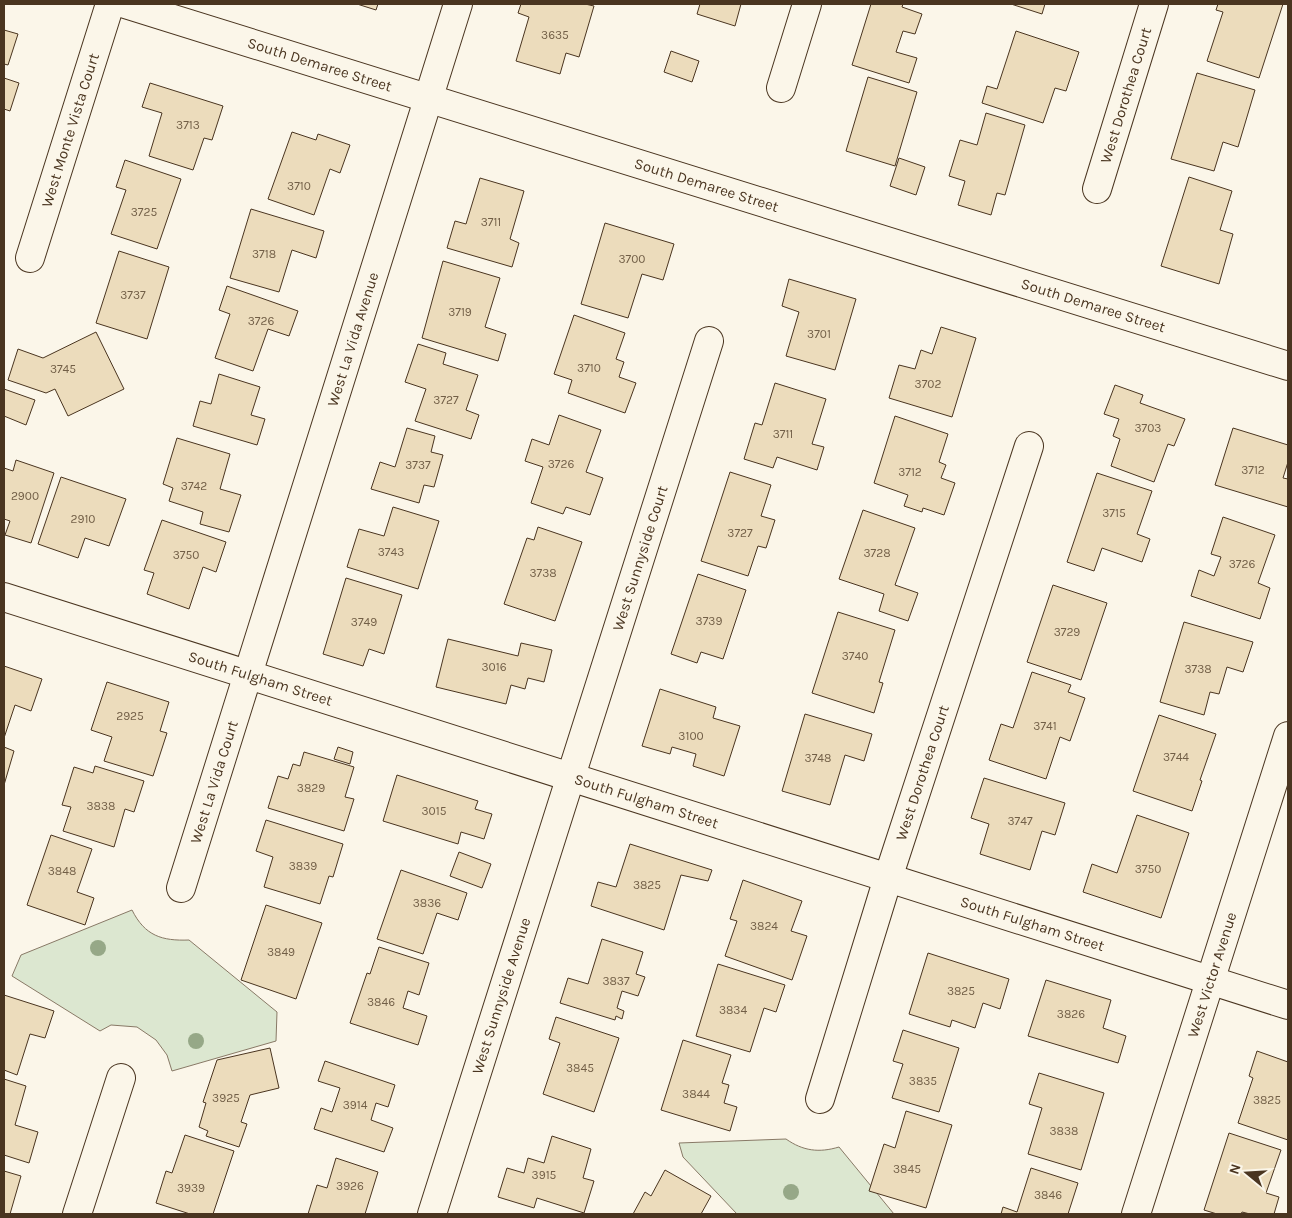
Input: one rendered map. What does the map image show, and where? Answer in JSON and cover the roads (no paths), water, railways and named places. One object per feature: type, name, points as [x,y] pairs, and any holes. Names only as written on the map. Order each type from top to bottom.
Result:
[{"type":"street","name":"West Monte Vista Court","points":[[30,258],[110,4]]},
{"type":"street","name":"South Demaree Street","points":[[125,4],[1288,366]]},
{"type":"street","name":"West La Vida Avenue","points":[[248,676],[458,4]]},
{"type":"street","points":[[781,88],[807,4]]},
{"type":"street","name":"West Dorothea Court","points":[[1097,189],[1154,4]]},
{"type":"street","name":"West Sunnyside Court","points":[[570,777],[709,341]]},
{"type":"street","name":"West Dorothea Court","points":[[820,1099],[888,878],[1029,446]]},
{"type":"street","name":"South Fulgham Street","points":[[4,597],[1288,1005]]},
{"type":"street","name":"West La Vida Court","points":[[181,888],[248,676]]},
{"type":"street","name":"West Victor Avenue","points":[[1136,1214],[1288,736]]},
{"type":"street","name":"West Sunnyside Avenue","points":[[432,1214],[570,777]]},
{"type":"street","points":[[77,1214],[122,1078]]}]
